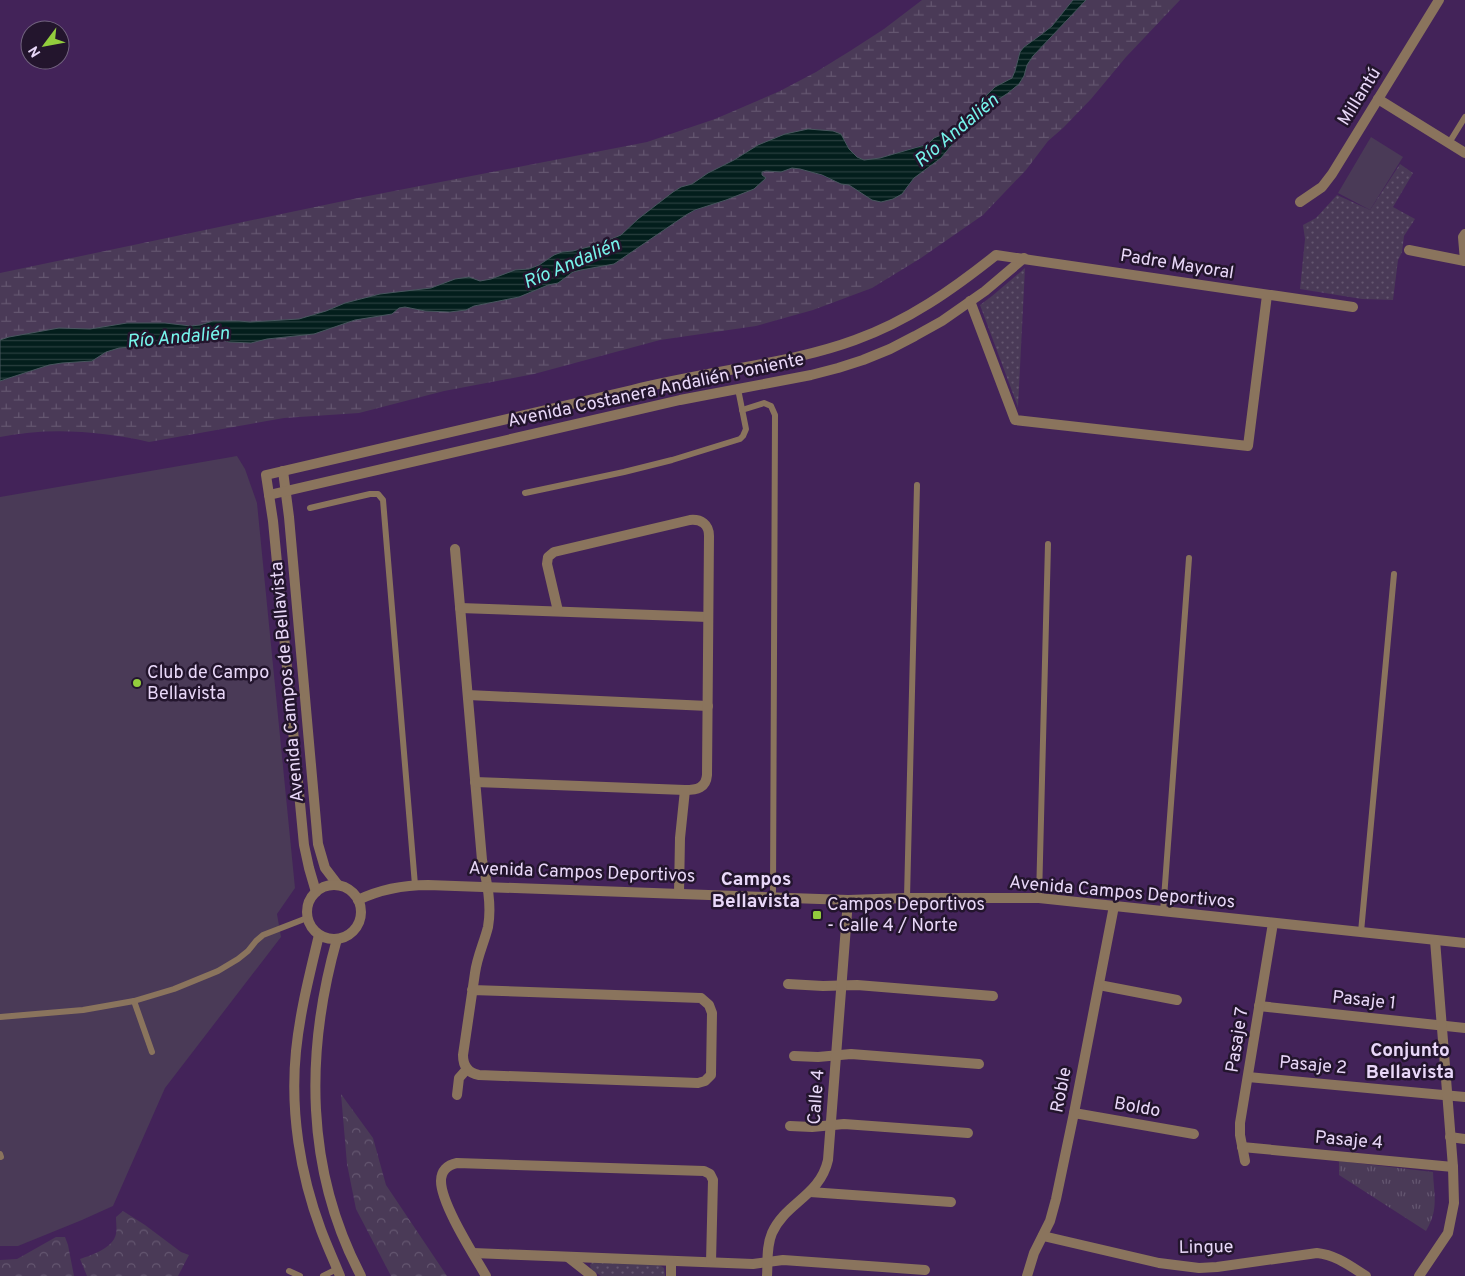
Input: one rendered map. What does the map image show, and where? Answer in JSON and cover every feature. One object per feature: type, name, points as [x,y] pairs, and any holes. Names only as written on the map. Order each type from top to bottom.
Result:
[{"type":"street","name":"Millantú","points":[[1300,202],[1316,192],[1327,181],[1439,0]]},
{"type":"street","points":[[1378,99],[1465,153]]},
{"type":"street","points":[[1409,250],[1465,261],[1465,234]]},
{"type":"street","name":"Padre Mayoral","points":[[996,255],[1353,307]]},
{"type":"street","name":"Avenida Costanera Andalién Poniente","points":[[266,475],[626,391],[829,349],[907,317],[967,278],[996,255]]},
{"type":"street","name":"Avenida Costanera Andalién Poniente","points":[[269,495],[642,409],[738,388],[811,375],[863,360],[915,336],[942,320],[985,291],[1024,258]]},
{"type":"street","points":[[970,301],[1015,420],[1248,446],[1267,294]]},
{"type":"street","name":"Avenida Campos de Bellavista","points":[[283,471],[289,517],[318,844],[325,868],[338,885]]},
{"type":"street","name":"Avenida Campos de Bellavista","points":[[266,475],[274,530],[304,846],[308,868],[316,892]]},
{"type":"street","points":[[475,782],[685,790],[701,788],[706,782],[709,531],[704,523],[694,520],[551,554],[547,560],[547,567],[558,611]]},
{"type":"street","points":[[455,549],[482,860],[488,886],[490,913],[488,926],[476,962],[472,990],[463,1055],[464,1065],[467,1069],[480,1075],[698,1083],[708,1079],[712,1070],[712,1013],[709,1005],[700,998],[472,990]]},
{"type":"street","points":[[460,608],[708,617]]},
{"type":"street","points":[[468,695],[708,706]]},
{"type":"street","points":[[678,893],[680,838],[685,790]]},
{"type":"street","points":[[338,885],[349,890],[358,900],[361,912],[358,925],[349,934],[337,939],[328,939],[319,935],[314,930],[307,918],[308,904],[316,892],[326,886],[338,885]]},
{"type":"street","name":"Avenida Campos Deportivos","points":[[358,900],[384,889],[415,885],[488,886],[848,900],[1040,898],[1465,943]]},
{"type":"street","name":"Calle 4","points":[[767,1276],[769,1242],[777,1224],[787,1212],[818,1184],[826,1167],[831,1125],[848,900]]},
{"type":"street","name":"Roble","points":[[1027,1276],[1034,1253],[1043,1236],[1056,1199],[1114,906]]},
{"type":"street","name":"Pasaje 7","points":[[1244,1161],[1240,1123],[1273,923]]},
{"type":"street","points":[[319,935],[299,1031],[295,1072],[295,1103],[299,1141],[311,1200],[320,1229],[339,1272]]},
{"type":"street","points":[[337,939],[320,1016],[315,1061],[316,1108],[323,1168],[329,1197],[340,1232],[361,1276]]},
{"type":"street","points":[[1419,1276],[1448,1233],[1454,1203],[1453,1167],[1435,940]]},
{"type":"street","points":[[788,984],[857,985],[993,996]]},
{"type":"street","points":[[1099,985],[1177,1000]]},
{"type":"street","name":"Pasaje 1","points":[[1260,1006],[1465,1028]]},
{"type":"street","points":[[794,1056],[818,1057],[851,1054],[979,1064]]},
{"type":"street","points":[[458,1095],[460,1078],[467,1069]]},
{"type":"street","name":"Pasaje 2","points":[[1248,1077],[1465,1097]]},
{"type":"street","name":"Boldo","points":[[1074,1113],[1194,1134]]},
{"type":"street","points":[[790,1126],[812,1127],[844,1124],[968,1134]]},
{"type":"street","points":[[1450,1137],[1465,1139]]},
{"type":"street","name":"Pasaje 4","points":[[1242,1147],[1453,1167]]},
{"type":"street","points":[[486,1276],[446,1201],[441,1184],[442,1174],[447,1166],[452,1164],[704,1171],[710,1174],[713,1180],[710,1262]]},
{"type":"street","points":[[810,1192],[951,1202]]},
{"type":"street","name":"Lingue","points":[[1043,1236],[1159,1263],[1193,1268],[1217,1267],[1317,1253],[1326,1254],[1342,1261],[1366,1276]]},
{"type":"street","points":[[473,1253],[753,1264],[783,1260],[925,1270]]},
{"type":"street","points":[[568,1257],[592,1276]]},
{"type":"street","points":[[670,1276],[671,1261]]},
{"type":"lane","points":[[1449,143],[1465,117]]},
{"type":"lane","points":[[524,493],[624,472],[734,441],[743,436],[746,429],[738,388]]},
{"type":"lane","points":[[742,410],[764,404],[771,406],[775,414],[773,896]]},
{"type":"lane","points":[[907,898],[917,485]]},
{"type":"lane","points":[[310,508],[370,494],[378,494],[384,500],[415,885]]},
{"type":"lane","points":[[1040,898],[1048,544]]},
{"type":"lane","points":[[1163,912],[1189,558]]},
{"type":"lane","points":[[1360,932],[1394,574]]},
{"type":"lane","points":[[0,1017],[83,1010],[134,1001],[174,989],[218,971],[244,955],[263,935],[307,918]]},
{"type":"lane","points":[[134,1001],[152,1052]]},
{"type":"lane","points":[[289,1271],[300,1276]]},
{"type":"lane","points":[[323,1276],[339,1272]]},
{"type":"green space","points":[[922,0],[1073,0],[1052,26],[1020,52],[1012,78],[980,101],[953,128],[928,143],[880,158],[864,160],[857,157],[849,149],[846,142],[833,131],[808,129],[743,155],[708,173],[692,184],[681,187],[638,219],[621,235],[599,244],[562,252],[529,269],[515,270],[491,279],[480,281],[455,279],[431,288],[380,294],[345,303],[299,319],[250,322],[213,321],[191,326],[165,323],[127,323],[90,329],[59,328],[0,340],[0,273],[358,198],[647,142],[715,119],[780,91],[850,51],[884,29]]},
{"type":"green space","points":[[1086,0],[1180,0],[1126,57],[1091,99],[1048,141],[1026,170],[983,215],[921,258],[872,288],[813,310],[756,326],[660,340],[534,374],[444,391],[359,413],[284,418],[149,442],[113,435],[56,431],[0,437],[0,381],[49,365],[92,361],[106,352],[119,348],[193,342],[214,337],[229,342],[257,342],[267,339],[314,334],[355,320],[392,314],[399,308],[405,307],[425,311],[466,310],[474,306],[519,297],[558,283],[573,272],[614,264],[686,215],[727,200],[751,187],[765,178],[762,172],[766,170],[781,172],[792,168],[812,172],[841,184],[849,185],[872,200],[906,190],[914,178],[949,149],[974,118],[1024,76],[1027,65],[1033,56]]},
{"type":"green space","points":[[1371,137],[1403,157],[1370,210],[1338,193]]},
{"type":"green space","points":[[1400,164],[1413,173],[1393,207],[1415,219],[1404,236],[1402,252],[1398,260],[1393,300],[1362,299],[1300,289],[1305,239],[1303,225],[1316,218],[1337,195],[1370,210]]},
{"type":"green space","points":[[1025,268],[1018,407],[980,305]]},
{"type":"green space","name":"Club de Campo Bellavista","points":[[237,456],[245,469],[257,503],[295,888],[277,914],[281,937],[165,1088],[113,1206],[18,1246],[0,1246],[0,497]]},
{"type":"green space","points":[[341,1094],[373,1138],[386,1185],[447,1276],[391,1276],[356,1209],[347,1164]]},
{"type":"green space","points":[[1339,1161],[1433,1172],[1434,1209],[1426,1231],[1339,1175]]},
{"type":"green space","points":[[123,1211],[181,1252],[189,1255],[178,1276],[87,1276],[80,1259],[101,1250],[111,1243],[116,1234],[116,1217]]},
{"type":"green space","points":[[56,1237],[65,1237],[74,1276],[0,1276],[0,1260],[17,1259]]},
{"type":"green space","points":[[592,1262],[658,1264],[664,1268],[665,1276],[601,1276],[591,1269],[590,1265]]},
{"type":"water","name":"Río Andalién","points":[[1073,0],[1086,0],[1033,56],[1019,84],[974,118],[941,158],[914,178],[902,194],[893,199],[881,202],[872,200],[849,185],[841,184],[822,175],[800,169],[792,168],[781,172],[766,171],[762,172],[762,175],[766,178],[754,189],[695,210],[614,264],[573,272],[558,283],[519,297],[450,312],[399,308],[392,314],[355,320],[314,334],[267,339],[251,343],[229,342],[214,337],[193,342],[119,348],[106,352],[92,361],[49,365],[0,381],[0,340],[9,337],[59,328],[90,329],[127,323],[165,323],[191,326],[213,321],[250,322],[299,319],[345,303],[380,294],[431,288],[455,279],[469,277],[480,281],[515,270],[529,269],[562,252],[599,244],[621,235],[638,219],[681,187],[692,184],[758,145],[785,134],[808,129],[833,131],[841,134],[849,149],[857,157],[864,160],[880,158],[928,144],[934,138],[953,128],[995,87],[1012,78],[1020,52],[1052,26]]},
{"type":"place","name":"Club de Campo Bellavista","points":[[137,683]]},
{"type":"place","name":"Campos Deportivos - Calle 4 / Norte","points":[[817,915]]},
{"type":"district","name":"Campos Bellavista","points":[[756,891]]},
{"type":"district","name":"Conjunto Bellavista","points":[[1410,1062]]}]
